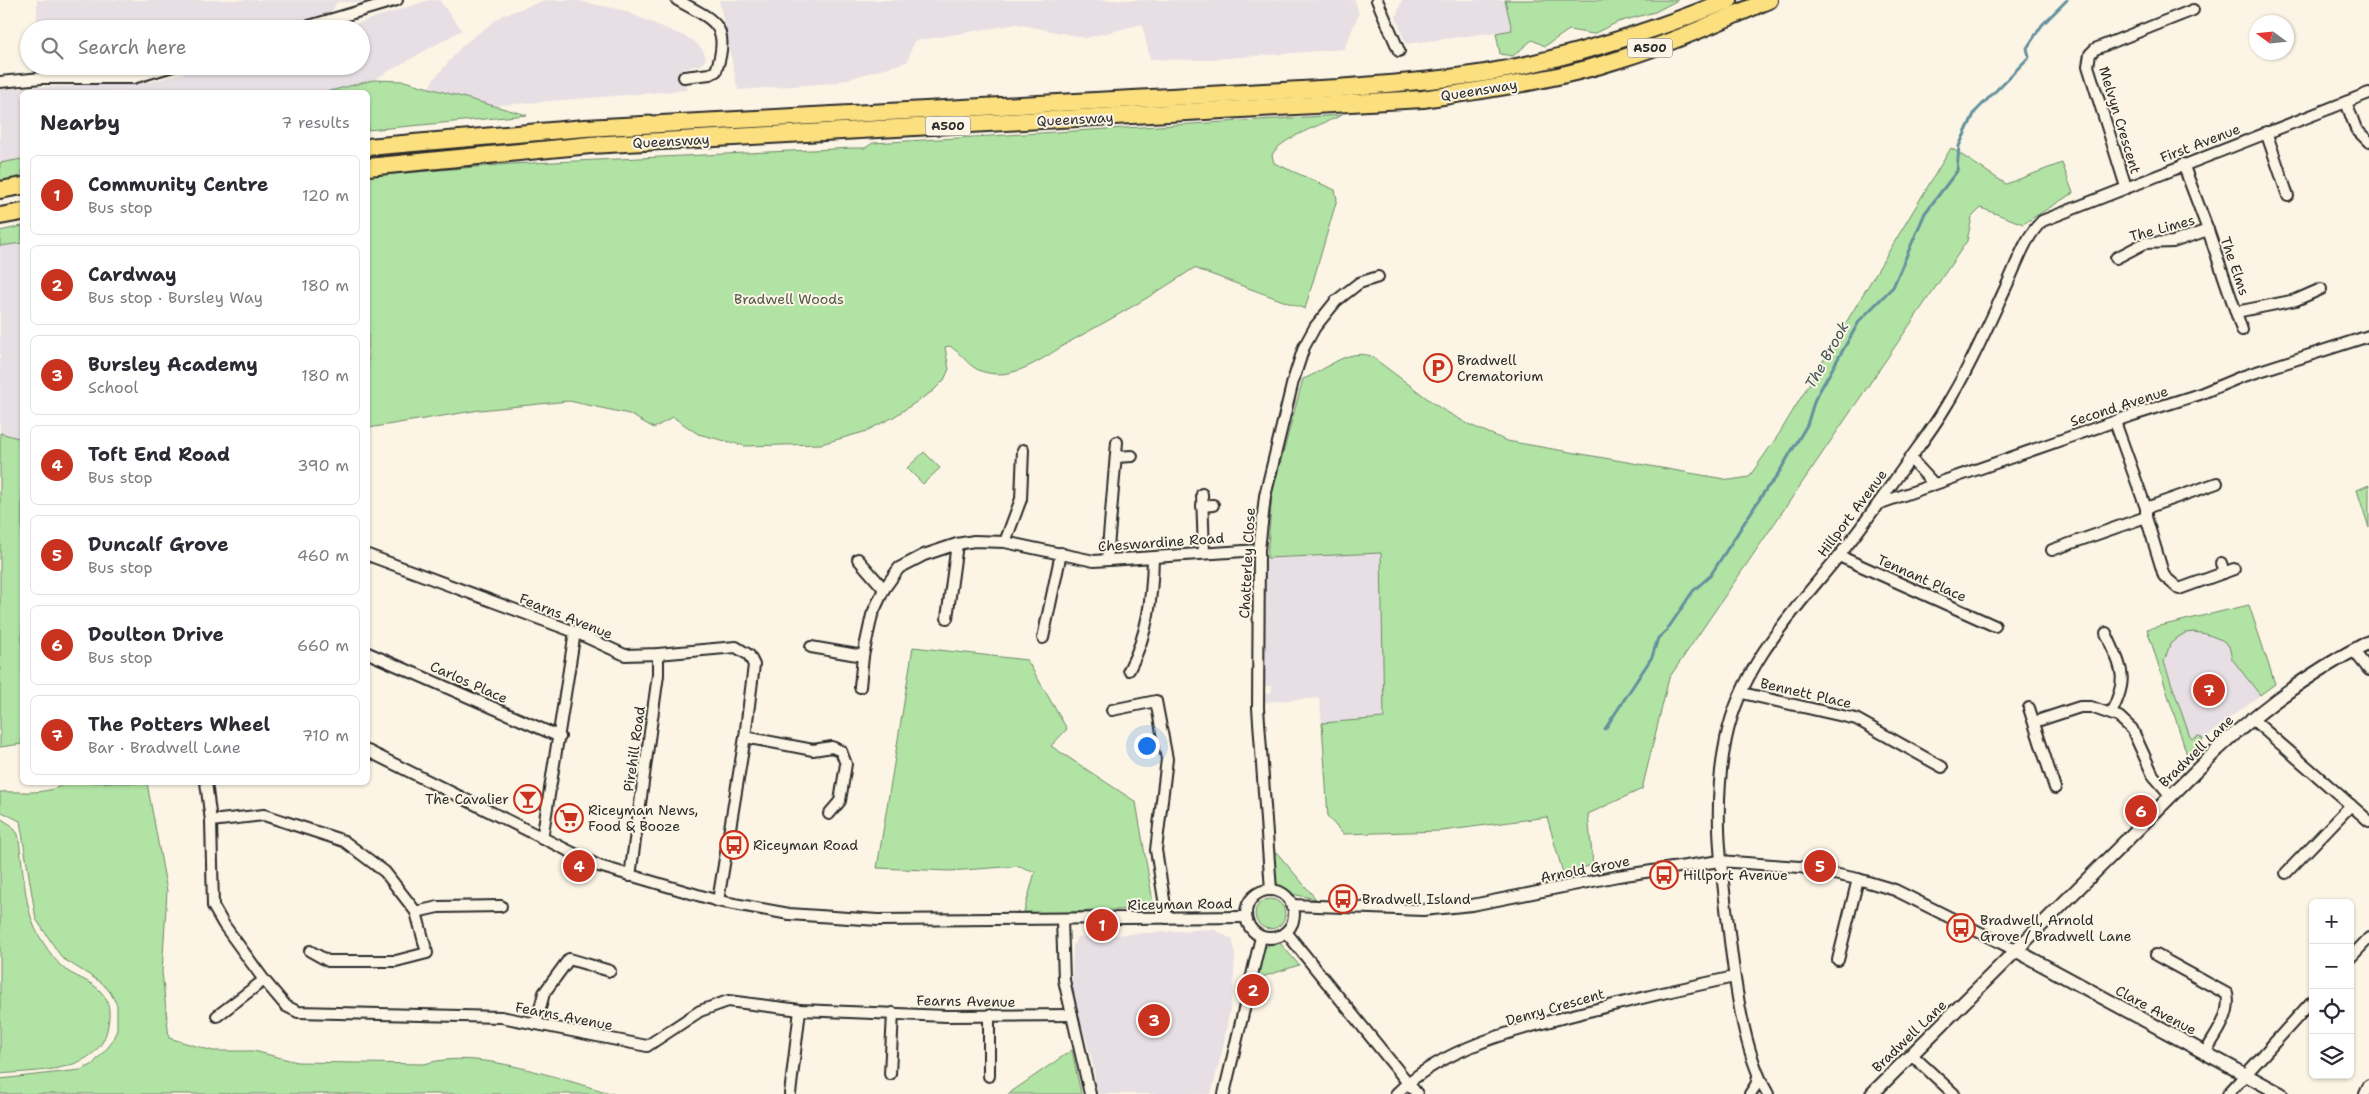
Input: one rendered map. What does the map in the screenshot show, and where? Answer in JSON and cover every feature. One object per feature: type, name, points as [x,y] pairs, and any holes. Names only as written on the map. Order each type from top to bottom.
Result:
[{"type":"highway","name":"Queensway","points":[[370,147],[585,128],[1328,89],[1420,81],[1525,65],[1608,44],[1677,21],[1729,0]]},
{"type":"highway","name":"Queensway","points":[[370,167],[590,145],[1423,99],[1527,82],[1619,60],[1696,31],[1768,0]]},
{"type":"highway","points":[[0,190],[20,186]]},
{"type":"highway","points":[[0,198],[20,194]]},
{"type":"highway","points":[[0,216],[20,212]]},
{"type":"street","points":[[329,20],[397,0]]},
{"type":"street","points":[[677,0],[713,20],[719,27],[722,38],[722,49],[716,71],[710,74],[684,77]]},
{"type":"street","points":[[1377,0],[1399,50]]},
{"type":"street","name":"Melvyn Crescent","points":[[2126,187],[2088,66],[2090,54],[2096,49],[2193,10]]},
{"type":"street","points":[[0,82],[42,78],[134,78],[144,75]]},
{"type":"street","name":"First Avenue","points":[[2042,221],[2369,93]]},
{"type":"street","points":[[2346,102],[2356,129],[2369,142]]},
{"type":"street","points":[[2266,132],[2288,196]]},
{"type":"street","name":"The Limes","points":[[2116,258],[2145,243],[2173,242],[2208,230],[2184,164]]},
{"type":"street","name":"Hillport Avenue","points":[[1768,1094],[1758,1077],[1734,977],[1720,861],[1719,789],[1727,737],[1742,692],[1754,667],[1778,629],[1839,556],[1943,412],[1961,380],[2031,233],[2042,221]]},
{"type":"street","name":"The Elms","points":[[2208,230],[2242,330]]},
{"type":"street","name":"Chatterley Close","points":[[1271,890],[1258,708],[1259,550],[1265,496],[1293,381],[1304,347],[1314,327],[1336,301],[1359,283],[1378,277]]},
{"type":"street","name":"The Elms","points":[[2236,312],[2296,300],[2321,289]]},
{"type":"street","name":"Second Avenue","points":[[1878,504],[2200,394],[2241,377],[2369,336]]},
{"type":"street","points":[[2116,422],[2146,512],[2164,576],[2179,589],[2226,568]]},
{"type":"street","points":[[1107,560],[1116,442]]},
{"type":"street","points":[[1005,542],[1021,499],[1023,450]]},
{"type":"street","points":[[1116,457],[1132,456]]},
{"type":"street","points":[[1910,458],[1934,484]]},
{"type":"street","points":[[2052,550],[2217,482]]},
{"type":"street","points":[[1202,494],[1204,553]]},
{"type":"street","points":[[1202,506],[1213,505]]},
{"type":"street","name":"Cheswardine Road","points":[[860,687],[863,656],[872,615],[884,589],[899,568],[924,555],[957,544],[974,541],[1005,542],[1094,560],[1153,558],[1259,550]]},
{"type":"street","points":[[947,618],[957,544]]},
{"type":"street","points":[[1043,638],[1060,552]]},
{"type":"street","name":"Fearns Avenue","points":[[370,556],[575,632],[626,654],[658,654],[736,647],[749,655],[754,665],[745,737],[718,901]]},
{"type":"street","name":"Tennant Place","points":[[1839,556],[1995,626]]},
{"type":"street","points":[[1129,670],[1144,636],[1149,618],[1152,598],[1153,558]]},
{"type":"street","points":[[858,559],[884,589]]},
{"type":"street","points":[[542,839],[560,737],[575,632]]},
{"type":"street","points":[[2106,633],[2123,680],[2122,690],[2111,713]]},
{"type":"street","name":"Bradwell Lane","points":[[1872,1094],[2251,718],[2301,682],[2369,642]]},
{"type":"street","points":[[811,647],[863,656]]},
{"type":"street","points":[[2354,650],[2369,670]]},
{"type":"street","name":"Carlos Place","points":[[370,654],[560,737]]},
{"type":"street","name":"Pirehill Road","points":[[630,876],[658,675],[658,654]]},
{"type":"street","name":"Bennett Place","points":[[1742,692],[1856,719],[1942,766]]},
{"type":"street","points":[[1112,710],[1156,701],[1167,759],[1156,850],[1167,918]]},
{"type":"street","points":[[2034,722],[2080,707],[2091,707],[2111,713],[2132,729],[2153,775],[2171,796]]},
{"type":"street","points":[[2029,708],[2054,788]]},
{"type":"street","points":[[2251,718],[2369,821]]},
{"type":"street","points":[[745,737],[814,750],[832,747],[841,751],[846,764],[840,801],[829,814]]},
{"type":"street","name":"Riceyman Road","points":[[370,752],[599,866],[718,901],[790,914],[878,920],[1246,917]]},
{"type":"street","name":"Fearns Avenue","points":[[206,785],[211,821],[213,906],[224,925],[264,980],[286,1006],[298,1012],[501,1017],[648,1046],[700,1011],[728,1001],[800,1010],[989,1016],[1072,1015]]},
{"type":"street","points":[[2286,873],[2352,805]]},
{"type":"street","points":[[211,821],[264,815],[344,841],[385,872],[416,912],[427,954],[396,961],[328,961],[310,951]]},
{"type":"street","name":"Arnold Grove","points":[[1292,905],[1423,910],[1472,905],[1618,876],[1720,861],[1800,867],[1858,879],[1895,890],[2017,951]]},
{"type":"street","points":[[1838,960],[1858,879]]},
{"type":"street","points":[[1271,890],[1283,894],[1292,905],[1293,921],[1286,932],[1271,938],[1261,937],[1249,926],[1246,909],[1257,894],[1271,890]]},
{"type":"street","points":[[416,912],[438,908],[501,906]]},
{"type":"street","points":[[1062,920],[1064,980],[1090,1094]]},
{"type":"street","points":[[1286,932],[1417,1094]]},
{"type":"street","points":[[1224,1094],[1261,937]]},
{"type":"street","points":[[2354,954],[2369,938]]},
{"type":"street","name":"Clare Avenue","points":[[2017,951],[2281,1094]]},
{"type":"street","points":[[2156,955],[2227,994],[2227,1012],[2205,1053]]},
{"type":"street","points":[[536,1024],[544,993],[569,959],[610,971]]},
{"type":"street","name":"Denry Crescent","points":[[1396,1094],[1407,1082],[1463,1051],[1490,1040],[1557,1019],[1734,977]]},
{"type":"street","points":[[217,1016],[264,980]]},
{"type":"street","points":[[2228,1094],[2309,1004]]},
{"type":"street","points":[[790,1094],[800,1010]]},
{"type":"street","points":[[889,1074],[892,1013]]},
{"type":"street","points":[[989,1016],[989,1076]]},
{"type":"street","points":[[1912,1055],[1954,1094]]},
{"type":"street","points":[[1750,1094],[1756,1085],[1758,1077]]},
{"type":"street","points":[[2365,1094],[2369,1085]]},
{"type":"shaded area","points":[[37,0],[381,0],[371,2],[337,2],[331,13],[305,20],[37,20]]},
{"type":"shaded area","points":[[429,0],[439,0],[462,30],[373,80],[334,90],[20,90],[20,159],[0,163],[0,89],[150,82],[176,75],[370,75],[370,20],[368,20]]},
{"type":"shaded area","points":[[546,0],[574,0],[622,10],[693,40],[703,50],[706,58],[703,64],[683,69],[687,90],[427,111],[426,93],[434,79],[464,44],[503,15]]},
{"type":"shaded area","points":[[719,0],[1355,0],[1359,14],[1344,49],[1202,60],[1150,59],[1142,24],[1086,38],[1017,24],[914,41],[907,62],[834,83],[738,90]]},
{"type":"shaded area","points":[[1402,0],[1505,0],[1512,30],[1406,44],[1396,17]]},
{"type":"shaded area","points":[[20,243],[20,438],[0,433],[0,246]]},
{"type":"shaded area","points":[[1381,553],[1384,718],[1322,723],[1319,698],[1264,702],[1264,694],[1271,693],[1272,686],[1264,686],[1263,560],[1267,558]]},
{"type":"shaded area","points":[[2249,605],[2275,684],[2232,716],[2187,755],[2147,629]]},
{"type":"shaded area","points":[[1213,929],[1233,940],[1235,957],[1233,991],[1223,1048],[1211,1094],[1097,1094],[1093,1064],[1072,990],[1073,946],[1077,937]]},
{"type":"green space","points":[[1505,0],[1678,0],[1655,12],[1618,22],[1593,34],[1569,30],[1545,46],[1532,40],[1513,56],[1500,54],[1496,33],[1512,30]]},
{"type":"green space","points":[[373,80],[404,81],[527,115],[370,130],[370,90],[334,90]]},
{"type":"green space","name":"Bradwell Woods","points":[[1342,115],[1293,137],[1272,155],[1274,163],[1335,190],[1337,199],[1305,309],[1194,268],[1164,288],[1037,362],[1018,371],[998,374],[981,371],[971,365],[950,346],[945,347],[949,369],[944,380],[933,391],[892,418],[864,432],[821,444],[745,446],[698,434],[673,417],[654,428],[629,414],[569,401],[480,410],[370,428],[370,176],[511,164],[865,148],[873,143]]},
{"type":"green space","points":[[1951,148],[2006,184],[2062,163],[2073,193],[2023,224],[1981,208],[1972,217],[1967,241],[1669,678],[1642,789],[1588,814],[1593,865],[1563,873],[1547,817],[1442,831],[1343,834],[1328,817],[1322,723],[1384,718],[1381,553],[1267,558],[1272,494],[1303,379],[1344,358],[1362,354],[1371,356],[1440,408],[1468,424],[1507,441],[1730,480],[1749,477],[1779,434]]},
{"type":"green space","points":[[20,159],[20,178],[0,183],[0,163]]},
{"type":"green space","points":[[20,226],[20,243],[0,246],[0,231]]},
{"type":"green space","points":[[0,433],[20,438],[20,744],[0,747]]},
{"type":"green space","points":[[924,452],[940,468],[923,484],[907,468]]},
{"type":"green space","points":[[2369,485],[2369,528],[2357,490]]},
{"type":"green space","points":[[2249,605],[2275,684],[2260,695],[2232,659],[2229,646],[2222,640],[2194,632],[2185,633],[2170,644],[2164,662],[2190,737],[2193,739],[2199,736],[2203,739],[2187,755],[2147,629]]},
{"type":"green space","points":[[913,647],[1027,660],[1067,729],[1051,746],[1136,802],[1154,908],[1054,913],[1024,912],[1035,872],[1019,866],[949,871],[877,868]]},
{"type":"green space","points":[[147,785],[167,891],[162,972],[169,1038],[213,1051],[254,1051],[297,1062],[424,1064],[446,1060],[469,1060],[494,1062],[519,1067],[614,1094],[0,1094],[0,1079],[80,1070],[92,1065],[110,1045],[117,1030],[117,1005],[110,992],[102,983],[62,958],[36,919],[20,821],[0,811],[0,792],[43,791],[60,786]]},
{"type":"green space","points":[[0,818],[11,825],[18,834],[27,899],[33,924],[38,934],[51,955],[61,966],[98,989],[105,996],[108,1004],[108,1025],[103,1041],[94,1053],[81,1061],[49,1070],[0,1074]]},
{"type":"green space","points":[[1277,853],[1316,899],[1277,891],[1273,857]]},
{"type":"green space","points":[[1270,899],[1281,903],[1285,914],[1281,925],[1270,929],[1259,925],[1255,914],[1259,903]]},
{"type":"green space","points":[[1275,941],[1280,943],[1299,965],[1256,979],[1263,949]]},
{"type":"green space","points":[[1072,1050],[1081,1094],[1008,1094]]},
{"type":"waterway","name":"The Brook","points":[[1605,729],[1652,657],[1658,638],[1667,630],[1693,591],[1710,576],[1766,489],[1775,479],[1807,425],[1815,399],[1860,320],[1893,287],[1925,213],[1957,171],[1959,146],[1975,112],[2029,57],[2027,48],[2042,25],[2067,0]]},
{"type":"place","name":"Bradwell Crematorium","points":[[1438,368]]},
{"type":"place","name":"The Potters Wheel","points":[[2209,690]]},
{"type":"place","name":"The Cavalier","points":[[528,799]]},
{"type":"place","name":"Doulton Drive","points":[[2141,811]]},
{"type":"place","name":"Riceyman News, Food & Booze","points":[[569,818]]},
{"type":"place","name":"Riceyman Road","points":[[734,845]]},
{"type":"place","name":"Toft End Road","points":[[579,866]]},
{"type":"place","name":"Duncalf Grove","points":[[1820,866]]},
{"type":"place","name":"Hillport Avenue","points":[[1664,875]]},
{"type":"place","name":"Bradwell Island","points":[[1343,899]]},
{"type":"place","name":"Community Centre","points":[[1102,925]]},
{"type":"place","name":"Bradwell, Arnold Grove / Bradwell Lane","points":[[1961,928]]},
{"type":"place","name":"Cardway","points":[[1253,990]]},
{"type":"place","name":"Bursley Academy","points":[[1154,1020]]}]
